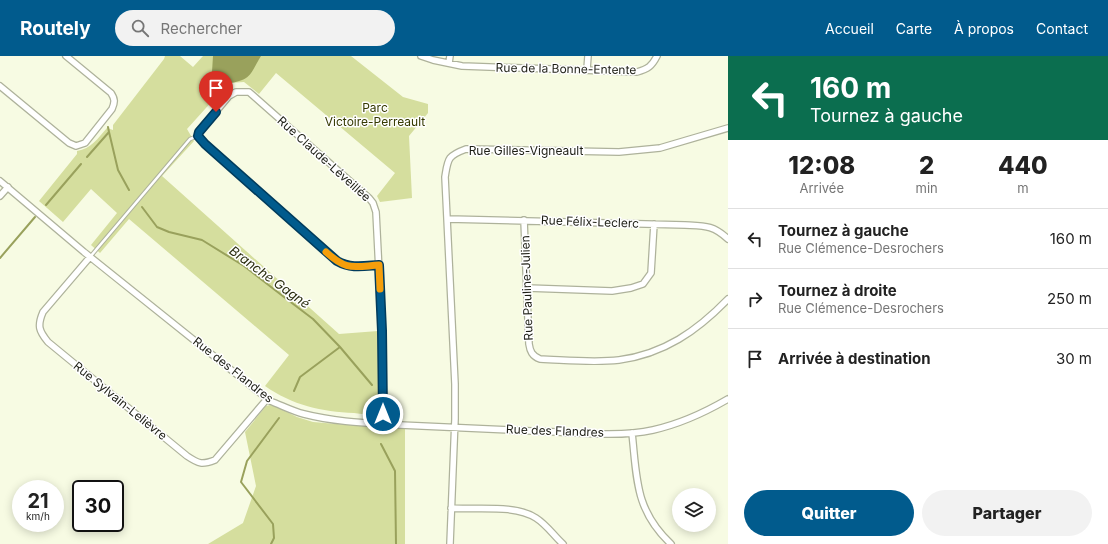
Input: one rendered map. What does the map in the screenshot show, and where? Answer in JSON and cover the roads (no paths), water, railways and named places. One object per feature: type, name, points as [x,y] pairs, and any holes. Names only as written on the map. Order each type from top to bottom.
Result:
[{"type":"street","points":[[0,86],[69,144],[76,146],[86,143],[112,109],[115,103],[114,98],[111,93],[66,56]]},
{"type":"street","name":"Rue de la Bonne-Entente","points":[[421,56],[462,66],[587,69],[637,72],[646,70],[652,65],[656,56]]},
{"type":"street","points":[[449,63],[450,56]]},
{"type":"street","points":[[587,69],[588,56]]},
{"type":"street","name":"Rue Claude-Léveillée","points":[[198,136],[199,132],[229,96],[240,91],[249,92],[373,203],[376,212],[379,265],[383,424]]},
{"type":"street","name":"Rue Gilles-Vigneault","points":[[450,544],[456,384],[445,177],[447,162],[454,153],[466,149],[619,152],[660,148],[728,128]]},
{"type":"street","points":[[198,136],[205,144],[337,261],[344,265],[353,267],[379,265]]},
{"type":"street","name":"Rue des Flandres","points":[[0,181],[90,257],[267,399],[302,414],[334,421],[383,424],[455,428],[632,433],[653,430],[682,422],[709,410],[728,399]]},
{"type":"street","points":[[0,196],[8,187]]},
{"type":"street","name":"Rue Félix-Leclerc","points":[[448,219],[524,220],[708,227],[716,229],[728,239]]},
{"type":"street","name":"Rue Pauline-Julien","points":[[524,220],[530,349],[535,357],[540,359],[596,361],[618,360],[652,352],[676,342],[692,331],[728,299]]},
{"type":"street","points":[[527,288],[612,291],[631,288],[643,284],[652,273],[654,224]]},
{"type":"street","name":"Rue Sylvain-Lelièvre","points":[[90,257],[43,312],[39,321],[40,332],[48,342],[187,456],[197,463],[206,464],[216,460],[267,399]]},
{"type":"street","points":[[632,433],[637,483],[642,501],[652,522],[671,544]]},
{"type":"street","points":[[451,508],[509,510],[525,513],[539,520],[548,528],[559,543]]},
{"type":"lane","points":[[90,257],[190,139],[198,136]]},
{"type":"waterway","points":[[87,157],[109,132],[108,127]]},
{"type":"waterway","name":"Branche Gagné","points":[[109,132],[118,170],[129,190]]},
{"type":"waterway","points":[[46,205],[81,164]]},
{"type":"waterway","name":"Branche Gagné","points":[[142,207],[157,227],[169,232],[202,240],[244,266],[313,319],[340,347],[372,385]]},
{"type":"waterway","points":[[0,258],[35,217]]},
{"type":"waterway","points":[[294,391],[300,377],[340,347]]},
{"type":"waterway","points":[[271,544],[274,538],[273,524],[241,482],[247,461],[279,418]]},
{"type":"waterway","name":"Branche Gagné","points":[[381,444],[395,471],[396,544]]},
{"type":"park label","name":"Parc Victoire-Perreault","points":[[375,115]]}]
